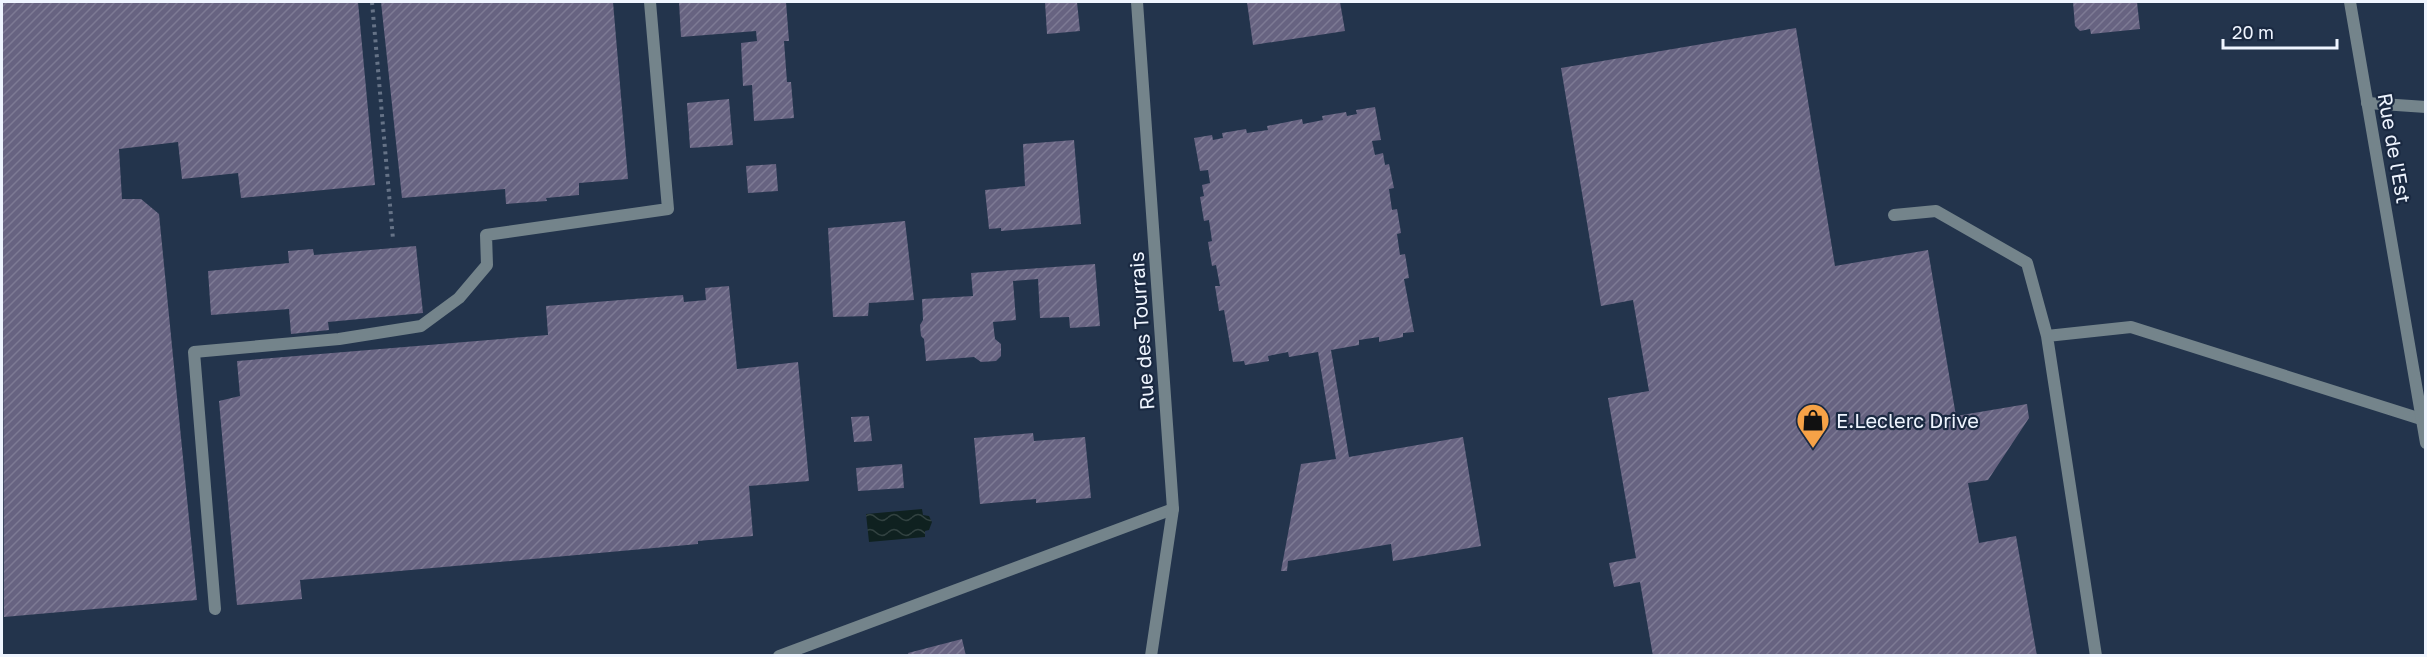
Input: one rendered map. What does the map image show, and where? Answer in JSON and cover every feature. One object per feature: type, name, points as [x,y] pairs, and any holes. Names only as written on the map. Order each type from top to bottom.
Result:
[{"type":"street","points":[[215,609],[194,352],[339,339],[421,326],[459,298],[487,265],[486,235],[668,209],[650,2]]},
{"type":"street","name":"Rue des Tourrais","points":[[1137,2],[1173,509],[1151,656]]},
{"type":"street","name":"Rue de l'Est","points":[[2350,2],[2426,443]]},
{"type":"street","points":[[2367,102],[2426,107]]},
{"type":"street","points":[[1894,214],[1936,211],[2026,263],[2047,336],[2096,656]]},
{"type":"street","points":[[2047,336],[2131,327],[2421,419]]},
{"type":"street","points":[[781,655],[1173,509]]},
{"type":"path","points":[[372,2],[393,239]]},
{"type":"water","points":[[922,509],[923,515],[929,516],[932,522],[929,530],[925,531],[925,537],[869,542],[866,514]]},
{"type":"building","points":[[2,2],[358,2],[375,185],[241,198],[238,173],[182,179],[178,142],[119,149],[122,199],[141,199],[159,214],[197,600],[4,617]]},
{"type":"building","points":[[381,2],[613,2],[628,179],[579,183],[579,195],[546,198],[547,201],[506,204],[505,189],[402,198]]},
{"type":"building","points":[[679,2],[786,2],[789,41],[784,41],[787,82],[791,82],[794,118],[754,121],[752,85],[743,86],[741,43],[757,41],[756,31],[681,37]]},
{"type":"building","points":[[1045,2],[1077,2],[1080,31],[1047,34]]},
{"type":"building","points":[[1247,2],[1340,2],[1345,31],[1253,45]]},
{"type":"building","points":[[2073,2],[2137,2],[2140,29],[2091,34],[2090,29],[2080,31],[2075,26]]},
{"type":"building","name":"E.Leclerc Drive","points":[[1796,28],[1835,266],[1928,250],[1956,416],[2027,404],[2029,418],[1988,480],[1968,483],[1979,543],[2016,536],[2037,656],[1653,656],[1640,582],[1614,587],[1609,563],[1636,558],[1608,398],[1649,391],[1633,300],[1601,306],[1561,68]]},
{"type":"building","points":[[729,99],[733,145],[690,148],[687,103]]},
{"type":"building","points":[[1375,107],[1381,140],[1372,141],[1375,155],[1383,153],[1385,165],[1389,164],[1394,188],[1389,189],[1392,210],[1397,209],[1401,233],[1397,234],[1400,255],[1405,254],[1409,278],[1404,279],[1414,332],[1403,333],[1403,337],[1379,342],[1379,337],[1359,340],[1359,345],[1331,350],[1349,457],[1463,437],[1481,546],[1393,561],[1391,544],[1288,561],[1287,571],[1281,571],[1301,464],[1336,459],[1318,352],[1289,357],[1288,352],[1268,356],[1269,361],[1245,365],[1244,361],[1233,362],[1224,310],[1219,311],[1215,286],[1220,286],[1216,265],[1212,266],[1208,242],[1212,241],[1209,220],[1204,221],[1200,197],[1204,196],[1202,185],[1210,183],[1208,170],[1200,171],[1194,138],[1212,135],[1213,140],[1223,138],[1222,133],[1246,129],[1247,133],[1268,130],[1267,126],[1302,119],[1303,124],[1323,120],[1322,116],[1346,112],[1347,116],[1357,114],[1356,110]]},
{"type":"building","points":[[1074,140],[1081,224],[1001,231],[1001,228],[989,229],[985,190],[1025,186],[1023,144]]},
{"type":"building","points":[[776,164],[778,191],[748,193],[746,166]]},
{"type":"building","points":[[905,221],[914,300],[869,303],[868,316],[833,317],[828,228]]},
{"type":"building","points":[[416,246],[423,313],[328,322],[329,330],[291,334],[289,309],[211,315],[208,271],[289,263],[288,251],[313,249],[314,255]]},
{"type":"building","points":[[1095,264],[1100,326],[1070,328],[1069,317],[1040,318],[1038,279],[1013,281],[1016,320],[993,322],[995,339],[1001,344],[1001,356],[996,361],[981,362],[974,357],[926,361],[920,325],[923,320],[922,299],[973,296],[971,273]]},
{"type":"building","points":[[729,286],[737,369],[798,362],[809,481],[749,486],[753,536],[698,541],[698,544],[300,580],[302,599],[237,605],[219,401],[240,396],[237,361],[548,335],[546,306],[683,295],[684,302],[706,300],[705,288]]},
{"type":"building","points":[[869,416],[872,441],[854,442],[851,417]]},
{"type":"building","points":[[1033,433],[1034,441],[1085,437],[1091,498],[1036,503],[1036,499],[980,504],[974,438]]},
{"type":"building","points":[[902,464],[904,488],[858,491],[856,468]]},
{"type":"building","points":[[962,639],[966,656],[909,656],[908,653]]},
{"type":"place","name":"E.Leclerc Drive","points":[[1813,449]]}]
